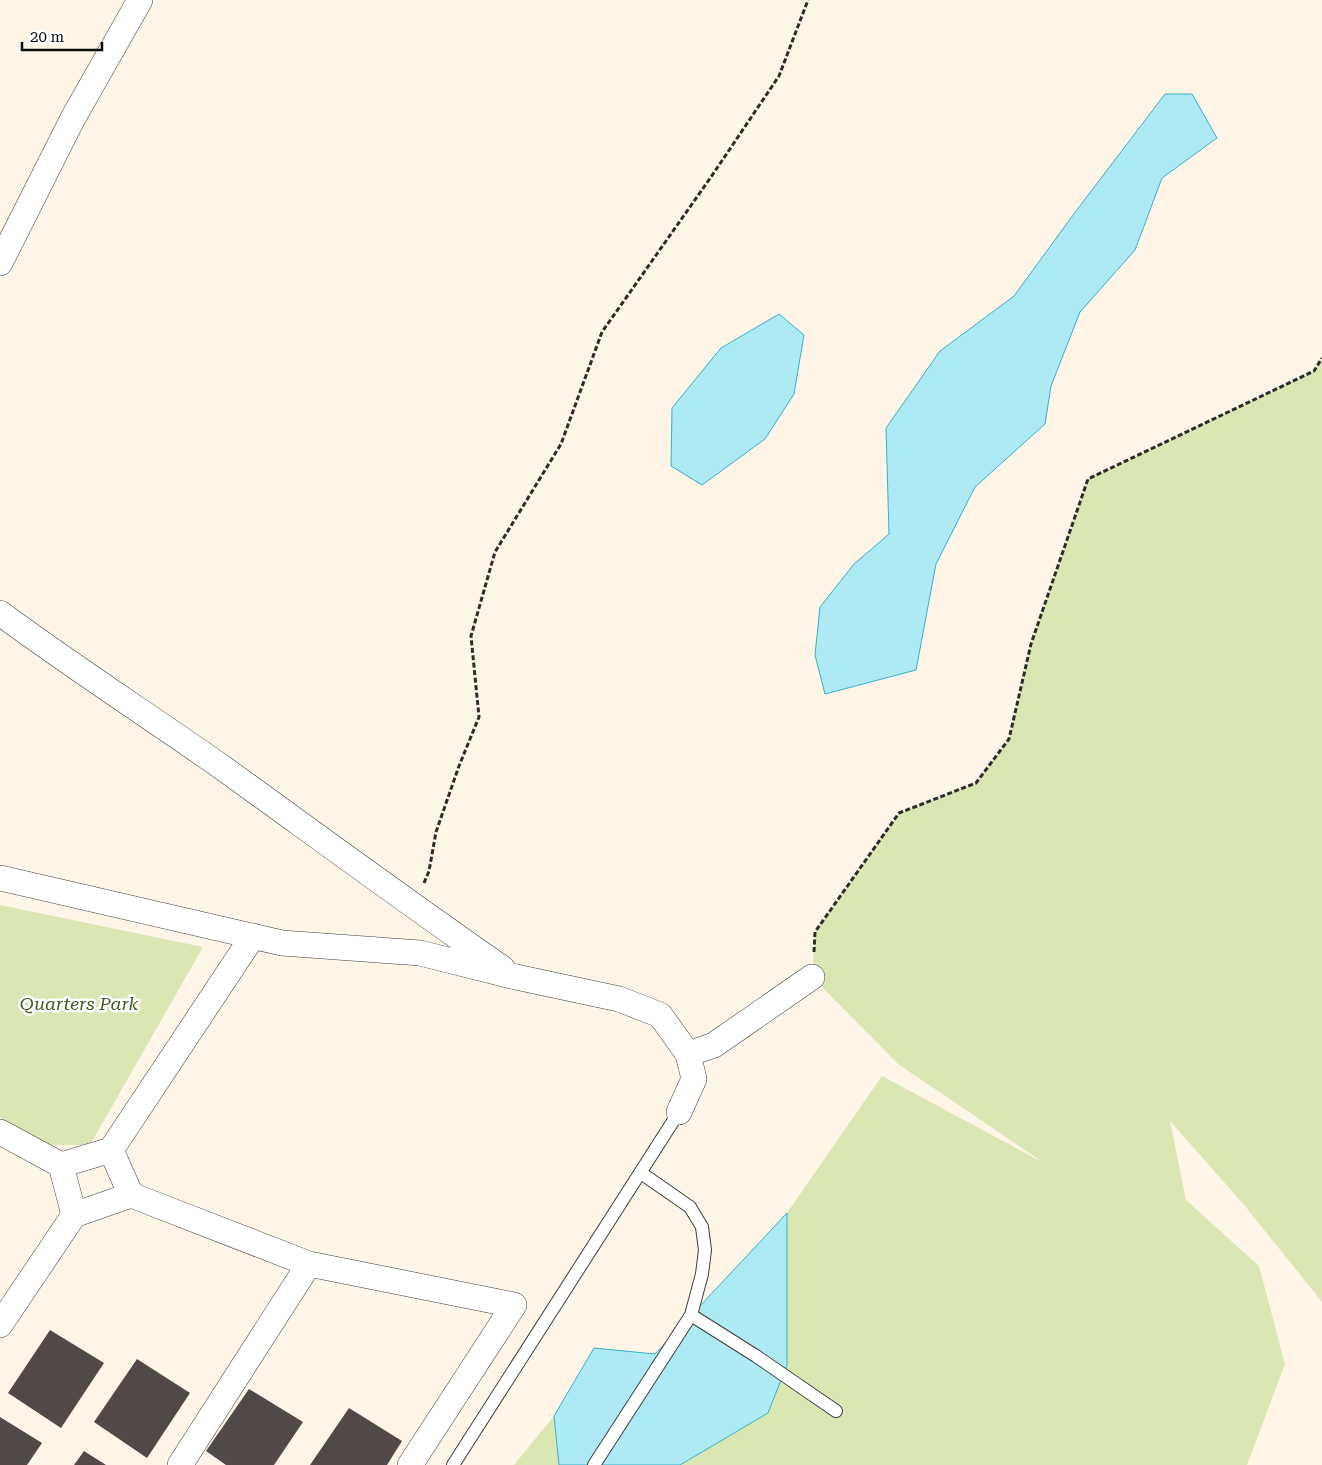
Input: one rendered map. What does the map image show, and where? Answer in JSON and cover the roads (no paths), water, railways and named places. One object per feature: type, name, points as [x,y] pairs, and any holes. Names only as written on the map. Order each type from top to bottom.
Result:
[{"type":"street","points":[[4,248],[73,118],[140,0]]},
{"type":"street","points":[[0,613],[56,654],[222,768],[414,907],[516,977]]},
{"type":"street","points":[[0,878],[282,943],[420,953],[516,977],[619,999],[660,1015],[688,1054],[694,1079],[680,1112]]},
{"type":"street","points":[[0,1132],[61,1165],[111,1150],[253,936]]},
{"type":"street","points":[[688,1054],[714,1045],[812,977]]},
{"type":"street","points":[[111,1150],[131,1195]]},
{"type":"street","points":[[61,1165],[74,1215]]},
{"type":"street","points":[[0,1325],[74,1215],[131,1195],[309,1264],[514,1305],[410,1465]]},
{"type":"street","points":[[180,1465],[309,1264]]},
{"type":"lane","points":[[453,1465],[680,1112]]},
{"type":"lane","points":[[594,1465],[691,1316],[702,1274],[705,1250],[702,1227],[690,1207],[641,1173]]},
{"type":"lane","points":[[691,1316],[756,1356],[836,1411]]},
{"type":"water","points":[[1165,94],[1192,94],[1217,138],[1162,178],[1135,250],[1080,312],[1051,386],[1045,424],[975,487],[936,564],[916,670],[825,694],[815,655],[820,607],[854,564],[889,534],[886,428],[940,351],[1014,296]]},
{"type":"water","points":[[779,314],[804,335],[794,394],[765,439],[702,485],[671,466],[672,408],[721,348]]},
{"type":"water","points":[[787,1213],[787,1365],[768,1413],[680,1465],[559,1465],[554,1416],[594,1348],[655,1354]]},
{"type":"park label","name":"Quarters Park","points":[[79,1003]]}]
